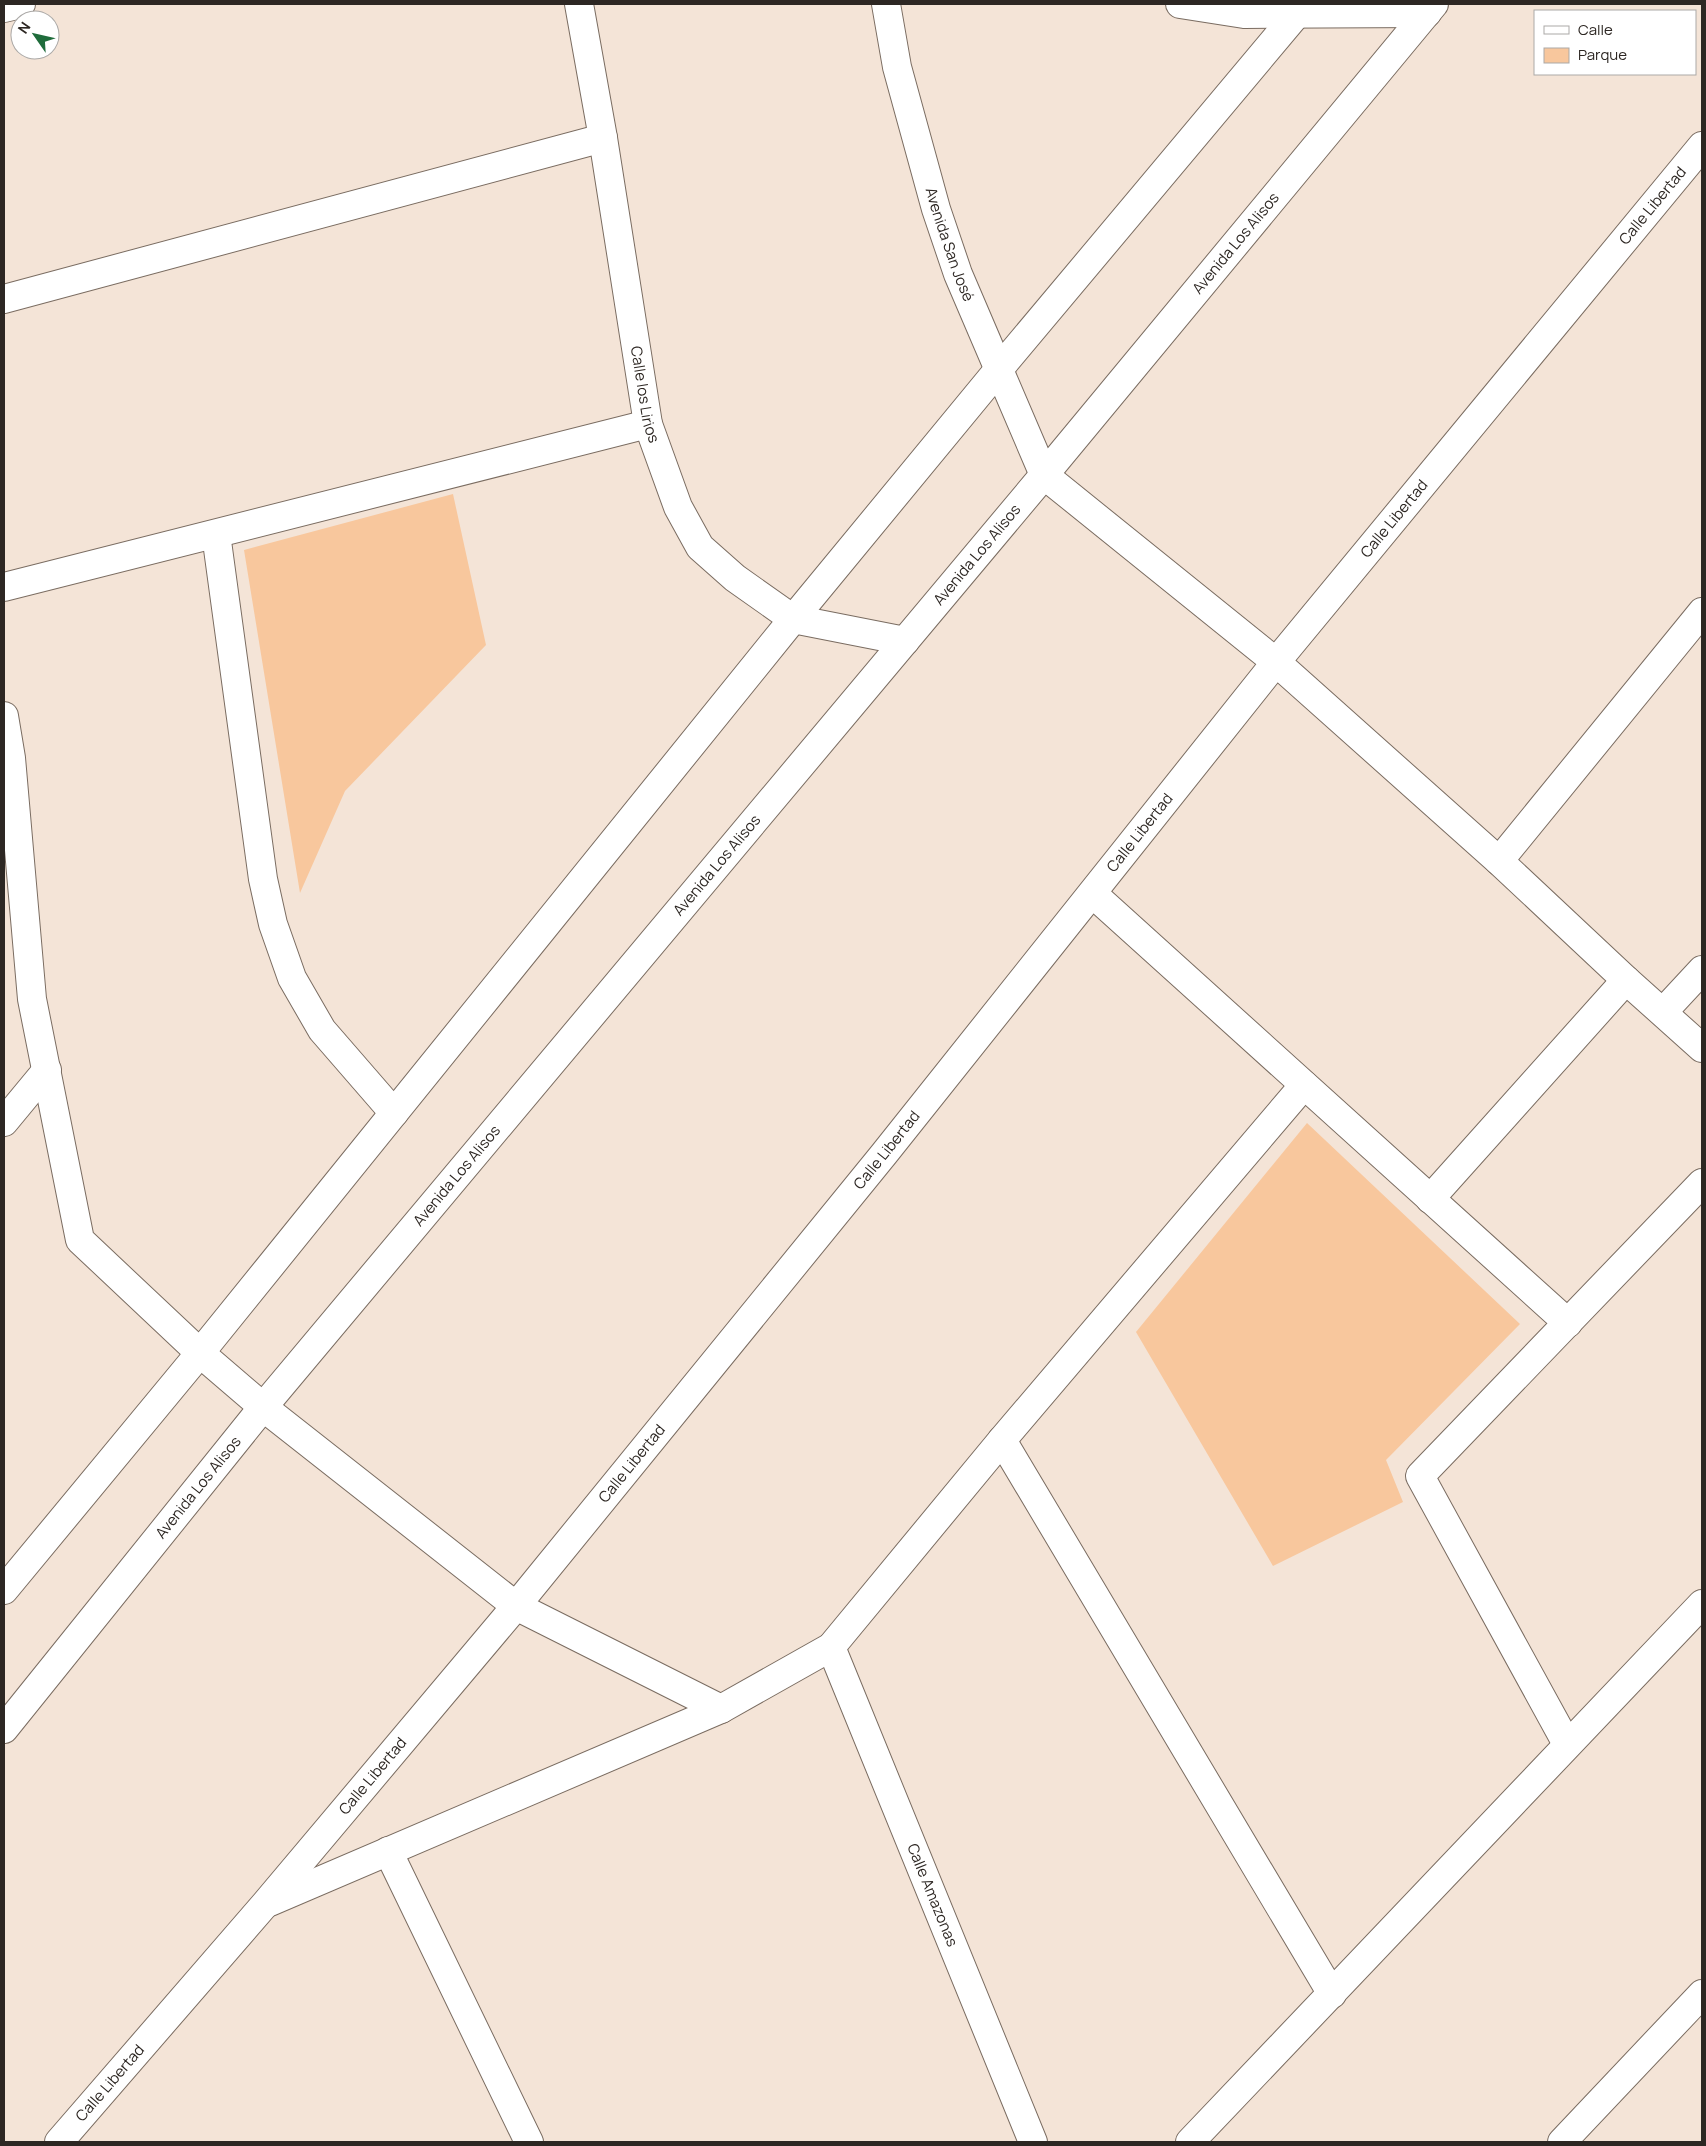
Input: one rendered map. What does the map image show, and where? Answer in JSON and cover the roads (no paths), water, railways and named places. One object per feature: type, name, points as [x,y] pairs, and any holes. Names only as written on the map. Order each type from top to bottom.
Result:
[{"type":"street","points":[[4,8],[21,4]]},
{"type":"street","name":"Calle los Lirios","points":[[579,4],[603,138],[648,424],[678,507],[700,547],[735,578],[793,619],[905,641]]},
{"type":"street","name":"Avenida San José","points":[[886,4],[897,67],[936,209],[958,274],[1044,474]]},
{"type":"street","points":[[1180,4],[1244,14],[1301,9],[1431,8]]},
{"type":"street","name":"Avenida Los Alisos","points":[[4,1730],[263,1407],[905,641],[1431,8]]},
{"type":"street","points":[[4,1590],[200,1353],[793,619],[999,369],[1301,9]]},
{"type":"street","points":[[4,299],[603,138]]},
{"type":"street","name":"Calle Libertad","points":[[59,2142],[266,1903],[516,1606],[884,1154],[1276,662],[1702,146]]},
{"type":"street","points":[[4,587],[648,424]]},
{"type":"street","points":[[1044,474],[1276,662],[1499,861],[1702,1048]]},
{"type":"street","points":[[216,534],[263,878],[273,924],[292,978],[322,1030],[394,1113]]},
{"type":"street","points":[[1499,861],[1702,612]]},
{"type":"street","points":[[4,716],[11,758],[32,999],[80,1240],[200,1353],[263,1407],[516,1606],[721,1709]]},
{"type":"street","points":[[1092,894],[1568,1323]]},
{"type":"street","points":[[1663,1012],[1702,970]]},
{"type":"street","points":[[1430,1199],[1626,980]]},
{"type":"street","points":[[4,1122],[47,1070]]},
{"type":"street","points":[[266,1903],[721,1709],[831,1647],[1002,1440],[1304,1085]]},
{"type":"street","points":[[1567,1744],[1420,1476],[1702,1183]]},
{"type":"street","points":[[1002,1440],[1332,1994]]},
{"type":"street","points":[[1190,2142],[1702,1604]]},
{"type":"street","name":"Calle Amazonas","points":[[831,1647],[1033,2142]]},
{"type":"street","points":[[388,1851],[530,2142]]},
{"type":"street","points":[[1562,2142],[1702,1994]]}]
